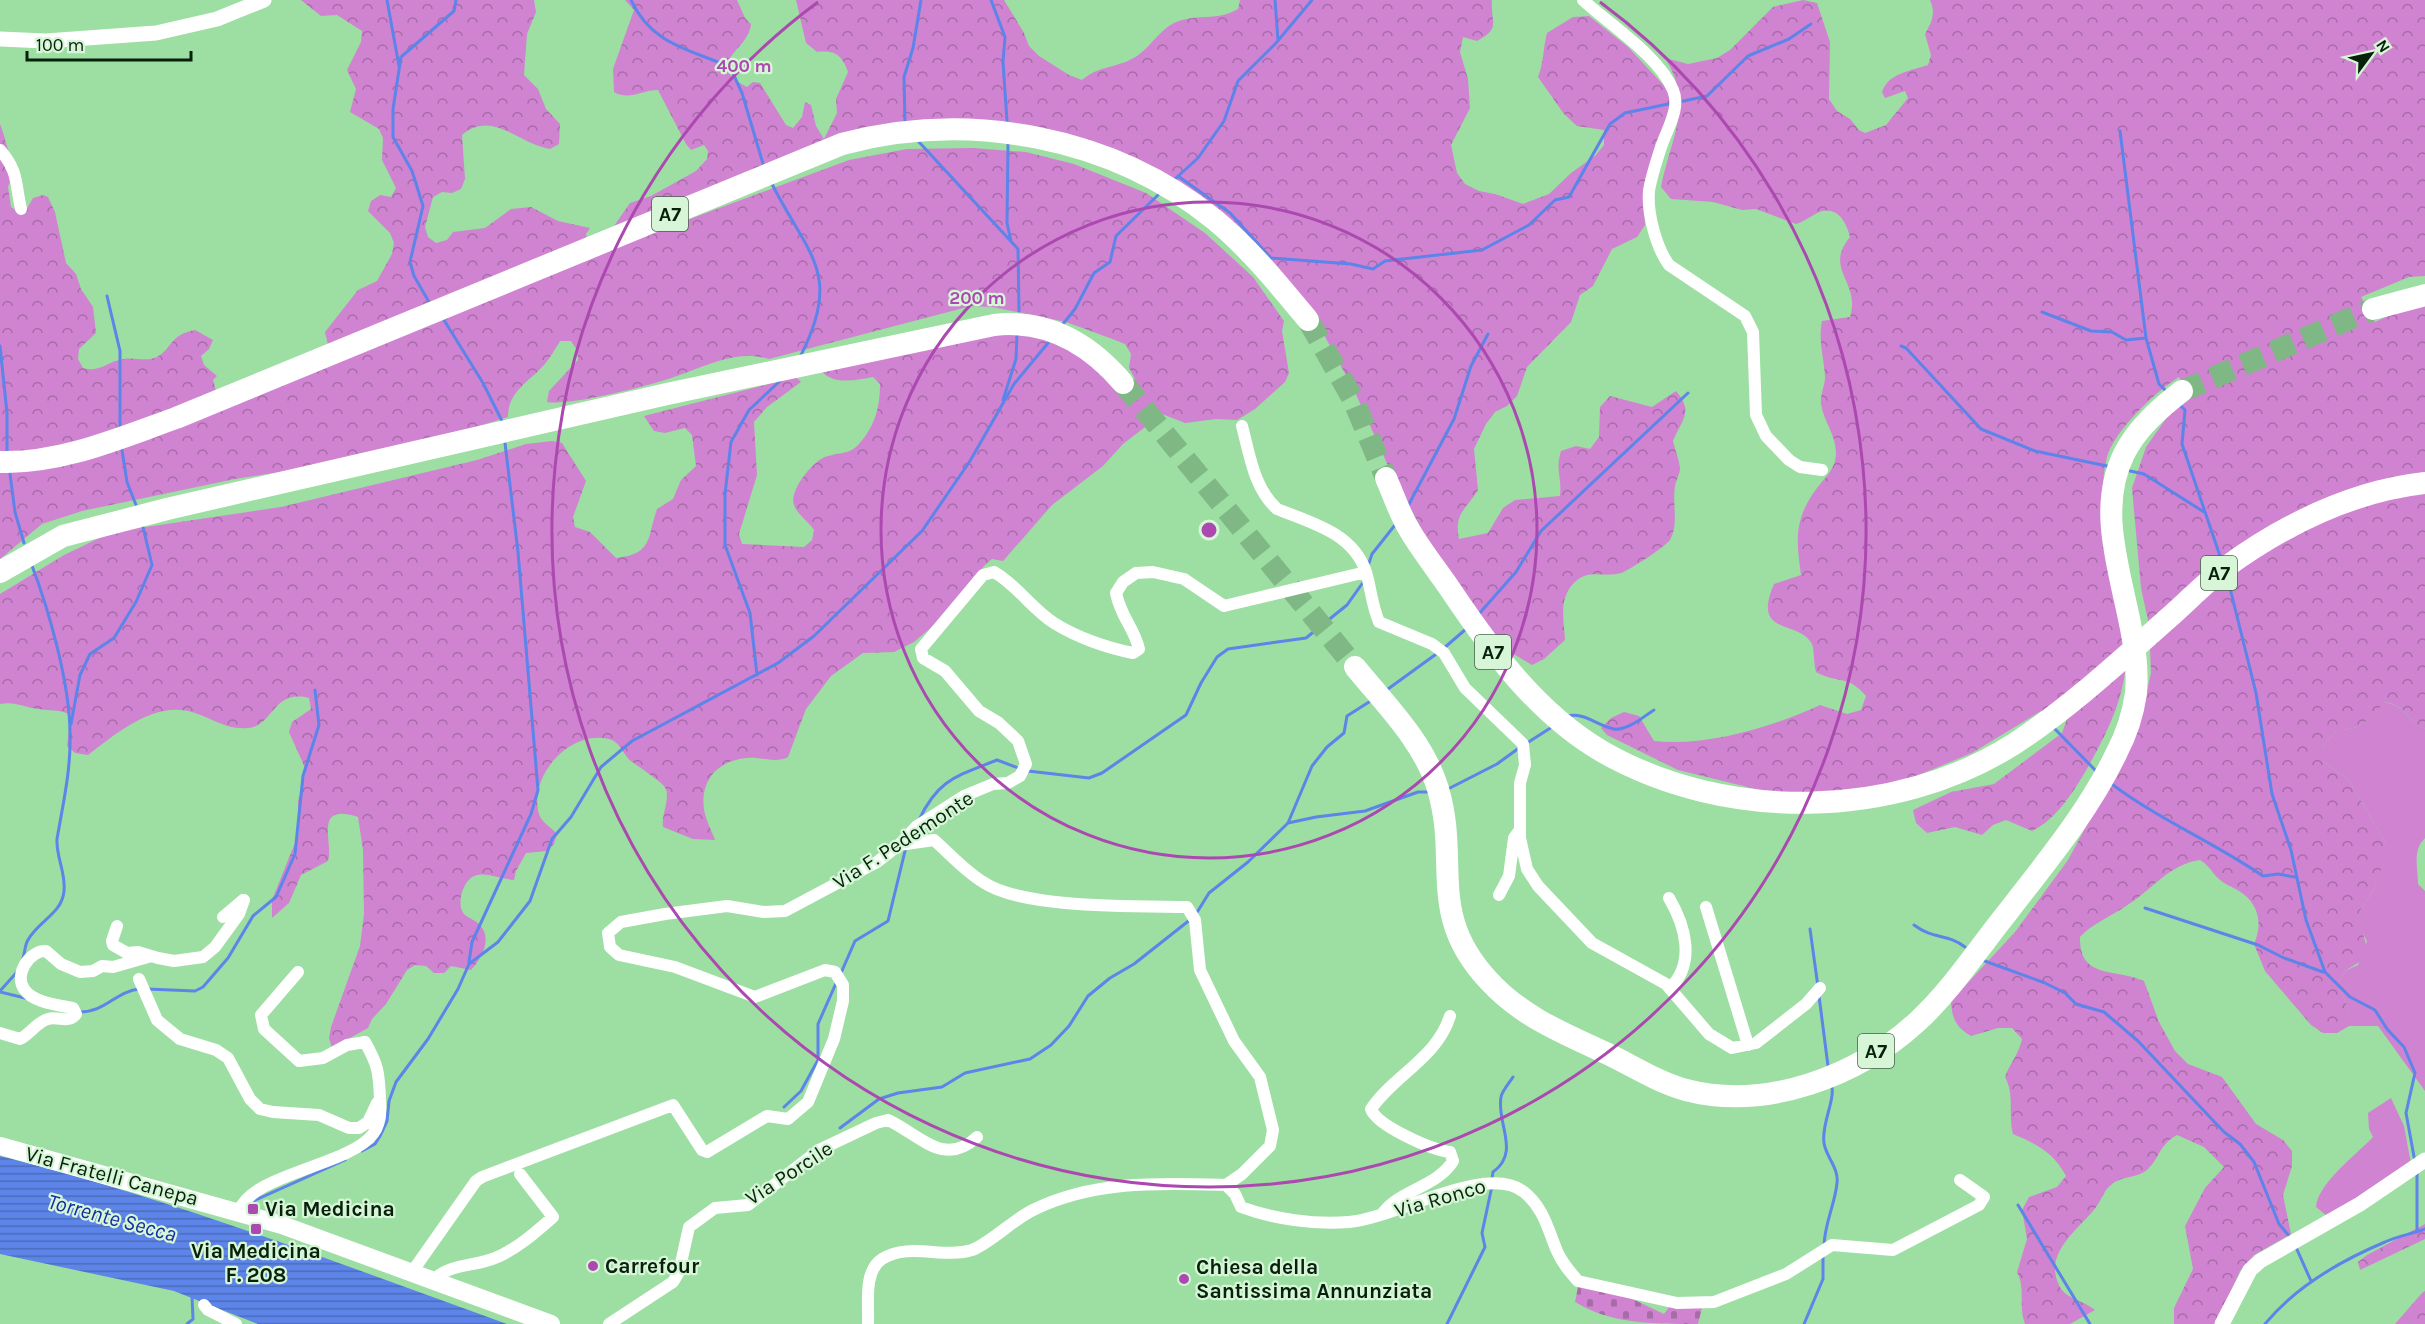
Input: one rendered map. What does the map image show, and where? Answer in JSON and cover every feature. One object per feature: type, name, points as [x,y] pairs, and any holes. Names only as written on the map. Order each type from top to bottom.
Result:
[{"type":"highway","name":"A7","points":[[0,462],[23,463],[97,447],[842,144],[919,129],[1014,133],[1066,144],[1135,170],[1182,195],[1216,221],[1261,264],[1308,320]]},
{"type":"highway","points":[[2373,309],[2425,295]]},
{"type":"highway","points":[[0,572],[63,536],[123,520],[667,394],[994,326],[1031,324],[1068,338],[1099,357],[1123,382]]},
{"type":"highway","name":"A7","points":[[1355,667],[1410,735],[1432,772],[1443,811],[1449,908],[1467,952],[1488,981],[1520,1010],[1536,1020],[1674,1086],[1708,1094],[1743,1096],[1762,1096],[1801,1087],[1852,1064],[1888,1044],[1920,1020],[2055,851],[2082,814],[2103,779],[2130,723],[2136,691],[2133,636],[2112,525],[2114,488],[2126,451],[2153,416],[2182,391]]},
{"type":"highway","name":"A7","points":[[1386,478],[1408,529],[1502,663],[1556,716],[1603,752],[1685,786],[1758,800],[1825,803],[1914,788],[1959,772],[2011,746],[2112,668],[2225,568],[2269,540],[2323,512],[2363,496],[2425,483]]},
{"type":"main road","name":"Via Fratelli Canepa","points":[[0,1146],[231,1209],[412,1272],[551,1324]]},
{"type":"street","points":[[0,39],[45,41],[156,33],[217,19],[264,0]]},
{"type":"street","points":[[1583,0],[1651,59],[1674,91],[1676,109],[1661,147],[1649,191],[1650,207],[1662,255],[1669,265],[1745,316],[1753,332],[1756,415],[1766,436],[1789,460],[1800,467],[1822,470]]},
{"type":"street","points":[[0,150],[12,165],[19,185],[21,209]]},
{"type":"street","points":[[1242,426],[1256,480],[1269,502],[1277,509],[1344,539],[1358,556],[1366,572],[1372,608],[1379,622],[1432,644],[1444,652],[1465,688],[1523,744],[1525,765],[1520,783],[1520,828],[1527,869],[1538,886],[1592,943],[1670,988],[1709,1034],[1732,1048],[1756,1043],[1806,1004],[1820,988]]},
{"type":"street","name":"Via F. Pedemonte","points":[[412,1272],[473,1186],[482,1177],[673,1106],[702,1150],[706,1152],[767,1116],[788,1119],[808,1102],[834,1039],[843,1001],[843,985],[835,972],[825,970],[755,997],[675,967],[619,955],[610,948],[608,933],[621,922],[727,906],[764,912],[785,911],[877,862],[899,845],[916,826],[964,796],[993,784],[1008,783],[1020,776],[1026,764],[1018,741],[999,723],[979,711],[945,671],[923,658],[921,649],[983,575],[994,572],[1008,580],[1054,623],[1113,649],[1132,654],[1139,649],[1137,639],[1120,612],[1116,593],[1123,582],[1136,573],[1153,572],[1184,579],[1224,606],[1366,572]]},
{"type":"street","points":[[1499,895],[1509,876],[1514,838],[1520,828]]},
{"type":"street","points":[[868,1324],[869,1282],[872,1269],[882,1259],[907,1251],[972,1250],[1032,1210],[1072,1196],[1148,1182],[1226,1185],[1242,1174],[1270,1146],[1272,1130],[1260,1077],[1234,1041],[1200,970],[1195,920],[1187,907],[1018,897],[983,883],[934,840],[899,845]]},
{"type":"street","points":[[1669,898],[1683,930],[1686,963],[1682,974],[1670,988]]},
{"type":"street","points":[[117,926],[111,941],[113,945],[127,953],[138,952],[148,957],[174,961],[207,954],[239,914],[244,900],[223,917]]},
{"type":"street","points":[[1706,907],[1748,1045]]},
{"type":"street","points":[[0,1033],[20,1039],[44,1020],[68,1019],[76,1014],[73,1008],[32,996],[24,990],[22,978],[27,959],[34,952],[46,951],[61,964],[80,972],[93,971],[102,966],[113,967],[148,957]]},
{"type":"street","points":[[231,1209],[272,1184],[356,1147],[372,1137],[381,1112],[378,1066],[365,1042],[347,1045],[323,1058],[299,1061],[264,1029],[261,1015],[298,972]]},
{"type":"street","points":[[139,979],[157,1020],[180,1039],[216,1050],[228,1058],[250,1099],[260,1109],[273,1113],[319,1114],[345,1128],[354,1129],[368,1122],[380,1094]]},
{"type":"street","points":[[1381,1215],[1390,1203],[1433,1182],[1453,1161],[1450,1152],[1431,1147],[1378,1121],[1371,1109],[1379,1096],[1426,1055],[1447,1028],[1450,1016]]},
{"type":"street","name":"Via Porcile","points":[[609,1324],[673,1282],[679,1272],[689,1227],[715,1208],[748,1205],[832,1142],[888,1120],[936,1148],[944,1150],[953,1151],[967,1146],[976,1137]]},
{"type":"street","points":[[2222,1324],[2250,1270],[2260,1261],[2360,1204],[2425,1160]]},
{"type":"street","points":[[434,1280],[443,1272],[496,1258],[530,1237],[553,1217],[520,1174]]},
{"type":"street","name":"Via Ronco","points":[[1226,1185],[1235,1194],[1241,1208],[1256,1213],[1296,1219],[1349,1222],[1381,1215],[1419,1201],[1482,1184],[1495,1182],[1513,1185],[1536,1204],[1546,1220],[1557,1253],[1578,1281],[1677,1303],[1714,1302],[1786,1274],[1832,1245],[1893,1250],[1979,1205],[1984,1197],[1960,1180]]},
{"type":"street","points":[[204,1305],[208,1310],[236,1324]]},
{"type":"green space","points":[[301,0],[534,0],[536,12],[527,34],[524,75],[538,89],[546,109],[560,124],[559,144],[550,149],[538,146],[495,127],[473,128],[462,135],[465,179],[461,189],[452,193],[442,192],[433,197],[425,227],[428,237],[436,243],[447,240],[453,232],[485,228],[511,209],[531,207],[558,221],[590,228],[586,234],[590,256],[849,160],[907,149],[973,148],[1026,152],[1074,164],[1146,193],[1205,233],[1253,277],[1284,321],[1282,331],[1289,373],[1285,382],[1255,409],[1237,420],[1216,419],[1185,423],[1162,414],[1123,444],[1103,466],[1052,505],[1003,561],[992,559],[985,565],[934,625],[914,642],[894,652],[863,653],[831,676],[806,709],[788,757],[778,760],[752,758],[736,760],[719,768],[708,781],[705,789],[704,809],[715,840],[693,839],[663,827],[667,800],[664,786],[632,762],[613,741],[594,738],[580,741],[567,748],[555,758],[546,771],[537,799],[540,817],[557,834],[554,844],[547,851],[526,853],[516,871],[514,880],[482,874],[476,875],[465,885],[461,898],[462,910],[464,914],[479,924],[486,942],[475,965],[471,970],[451,966],[444,973],[434,973],[426,966],[415,965],[407,970],[368,1028],[332,1048],[329,1038],[331,1027],[360,946],[364,914],[363,850],[358,817],[344,814],[335,815],[330,820],[328,861],[301,875],[289,903],[272,918],[272,900],[299,833],[298,801],[306,770],[289,732],[292,722],[311,709],[309,698],[288,699],[280,703],[257,726],[248,728],[227,726],[195,713],[180,710],[152,714],[124,728],[88,755],[75,753],[67,746],[71,715],[15,704],[0,704],[0,594],[64,555],[112,532],[281,507],[477,460],[526,444],[552,441],[562,443],[586,481],[573,517],[575,527],[590,532],[616,558],[628,556],[637,553],[647,543],[657,509],[673,499],[681,480],[696,466],[692,435],[685,428],[665,433],[654,431],[644,416],[796,377],[801,382],[767,407],[754,422],[757,475],[739,534],[742,544],[804,547],[812,540],[814,530],[794,505],[793,499],[797,486],[811,467],[821,459],[846,452],[859,444],[873,423],[880,392],[880,384],[873,377],[837,380],[820,369],[1008,332],[1041,338],[1073,352],[1105,375],[1119,392],[1135,379],[1129,368],[1131,354],[1125,344],[1066,322],[992,307],[971,306],[769,359],[744,356],[720,360],[662,381],[610,394],[574,401],[547,402],[549,391],[578,360],[577,350],[571,341],[560,341],[544,365],[515,394],[508,417],[426,442],[318,466],[235,479],[82,511],[42,524],[0,559],[0,124],[15,170],[8,187],[11,207],[20,213],[25,212],[33,198],[43,195],[48,197],[55,212],[66,263],[76,274],[81,289],[93,307],[96,333],[79,349],[78,359],[83,368],[95,369],[124,359],[157,357],[180,335],[195,330],[213,340],[209,349],[201,356],[204,365],[217,376],[213,380],[218,398],[331,358],[325,332],[358,290],[377,281],[392,254],[394,243],[390,233],[368,211],[371,201],[380,195],[391,197],[396,188],[382,160],[383,138],[379,129],[350,112],[356,89],[347,70],[361,42],[362,31],[337,15],[321,16]]},
{"type":"green space","points":[[625,0],[737,0],[745,18],[751,24],[743,42],[731,57],[728,71],[734,79],[747,87],[753,82],[760,83],[786,125],[793,128],[802,117],[805,102],[811,105],[816,126],[824,139],[837,113],[836,99],[848,72],[837,55],[817,52],[806,43],[796,0],[1004,0],[1024,33],[1029,46],[1039,56],[1069,75],[1082,80],[1095,72],[1137,56],[1173,24],[1187,19],[1230,13],[1238,9],[1240,0],[1492,0],[1493,24],[1490,32],[1477,41],[1463,37],[1460,52],[1468,79],[1470,108],[1451,145],[1457,173],[1465,184],[1479,191],[1523,204],[1549,194],[1571,173],[1595,156],[1604,145],[1604,130],[1577,126],[1564,114],[1538,77],[1547,33],[1573,17],[1589,16],[1628,47],[1668,90],[1670,105],[1643,190],[1645,225],[1637,237],[1612,249],[1593,286],[1580,295],[1571,322],[1527,367],[1517,396],[1507,406],[1495,412],[1486,424],[1474,449],[1478,490],[1459,518],[1459,539],[1488,533],[1503,508],[1515,500],[1560,496],[1561,451],[1576,446],[1590,449],[1599,437],[1600,407],[1610,396],[1652,407],[1676,391],[1684,405],[1685,416],[1673,441],[1680,468],[1674,493],[1675,520],[1670,540],[1638,564],[1621,573],[1596,574],[1579,578],[1569,589],[1564,603],[1565,640],[1544,659],[1532,665],[1507,650],[1480,619],[1426,537],[1394,479],[1354,390],[1323,333],[1296,292],[1143,164],[905,125],[614,226],[630,203],[651,196],[696,171],[707,159],[708,151],[704,145],[691,150],[686,144],[658,90],[630,95],[614,92],[613,69],[634,10]]},
{"type":"green space","points":[[1803,0],[1817,3],[1830,42],[1829,99],[1837,111],[1865,133],[1886,125],[1908,98],[1905,91],[1885,98],[1882,92],[1889,81],[1901,74],[1928,65],[1931,55],[1925,34],[1932,17],[1933,9],[1930,0],[2425,0],[2425,276],[2409,277],[2361,297],[2375,322],[2403,309],[2425,304],[2425,729],[2399,707],[2385,702],[2359,726],[2337,730],[2322,747],[2322,761],[2348,779],[2386,843],[2385,858],[2375,888],[2358,914],[2369,956],[2345,971],[2338,984],[2349,1010],[2349,1026],[2337,1033],[2323,1033],[2311,1025],[2265,971],[2254,944],[2258,922],[2251,902],[2239,891],[2221,881],[2200,860],[2170,872],[2135,900],[2096,924],[2080,937],[2081,951],[2092,966],[2144,981],[2159,1022],[2175,1051],[2188,1064],[2222,1077],[2256,1124],[2283,1140],[2292,1151],[2292,1166],[2283,1195],[2291,1234],[2254,1255],[2240,1271],[2217,1324],[2174,1324],[2174,1308],[2193,1269],[2185,1226],[2205,1188],[2224,1167],[2204,1147],[2177,1135],[2166,1143],[2148,1169],[2115,1182],[2108,1188],[2095,1208],[2070,1235],[2058,1254],[2055,1274],[2062,1290],[2095,1310],[2070,1324],[2025,1324],[2020,1278],[2017,1272],[2027,1239],[2022,1210],[2029,1197],[2057,1187],[2066,1176],[2056,1161],[2044,1150],[2013,1134],[2011,1098],[2005,1077],[2022,1039],[2012,1028],[1998,1028],[1971,1036],[1956,1022],[1952,1013],[1951,1001],[2015,932],[2068,860],[2138,730],[2151,673],[2149,625],[2141,588],[2132,488],[2146,447],[2170,413],[2190,396],[2179,377],[2137,412],[2118,436],[2107,457],[2103,494],[2104,514],[2124,636],[2126,662],[2124,679],[2105,735],[2088,767],[2064,804],[2041,826],[2032,831],[2006,820],[1993,825],[1982,835],[1955,827],[1927,833],[1916,823],[1913,810],[1951,792],[1994,784],[2062,733],[2067,719],[2055,712],[2041,711],[1972,753],[1904,781],[1845,794],[1784,796],[1678,770],[1607,735],[1601,728],[1611,718],[1624,712],[1639,716],[1654,741],[1695,741],[1761,728],[1820,705],[1847,714],[1861,710],[1866,696],[1860,689],[1848,682],[1816,672],[1812,644],[1806,636],[1772,620],[1768,612],[1768,601],[1774,584],[1801,575],[1798,540],[1801,520],[1810,499],[1830,472],[1835,461],[1834,439],[1821,404],[1825,377],[1821,328],[1822,321],[1850,317],[1851,294],[1840,258],[1850,237],[1847,227],[1838,214],[1828,210],[1796,224],[1756,209],[1742,210],[1713,202],[1671,199],[1661,187],[1678,122],[1679,107],[1674,75],[1665,58],[1688,64],[1717,58],[1730,50],[1773,7]]},
{"type":"green space","points":[[2384,702],[2403,710],[2414,722],[2425,729],[2425,838],[2418,848],[2417,860],[2418,884],[2425,891],[2425,1091],[2378,1026],[2349,1026],[2349,1010],[2338,984],[2345,971],[2358,965],[2367,941],[2360,928],[2358,914],[2375,888],[2386,843],[2348,779],[2322,761],[2322,747],[2337,730],[2345,730],[2364,723]]},
{"type":"green space","points":[[2391,1098],[2404,1126],[2411,1164],[2327,1216],[2316,1207],[2323,1188],[2373,1137],[2369,1129],[2368,1113]]},
{"type":"green space","points":[[2425,1224],[2425,1239],[2360,1270],[2358,1262],[2367,1255]]},
{"type":"green space","points":[[1578,1287],[1622,1294],[1664,1314],[1670,1306],[1702,1308],[1698,1324],[1664,1324],[1618,1319],[1575,1302]]},
{"type":"green space","points":[[2425,1291],[2425,1324],[2395,1324],[2422,1293]]},
{"type":"water","name":"Torrente Secca","points":[[0,1156],[65,1173],[192,1212],[507,1324],[258,1324],[174,1291],[0,1254]]},
{"type":"waterway","points":[[387,0],[399,66]]},
{"type":"waterway","points":[[429,302],[414,276],[410,262],[423,206],[412,171],[393,137],[393,109],[401,57],[454,11],[456,0]]},
{"type":"waterway","points":[[631,0],[640,15],[661,36],[686,50],[730,67],[742,93],[764,167]]},
{"type":"waterway","points":[[905,125],[904,77],[913,48],[921,0]]},
{"type":"waterway","points":[[991,0],[1005,37],[1003,62],[1007,121]]},
{"type":"waterway","points":[[1275,0],[1278,40]]},
{"type":"waterway","points":[[1175,179],[1198,158],[1224,121],[1238,81],[1276,43],[1312,0]]},
{"type":"waterway","points":[[1679,102],[1707,96],[1748,56],[1789,39],[1811,24]]},
{"type":"waterway","points":[[1178,176],[1230,213],[1271,258],[1351,264],[1373,269],[1385,261],[1482,250],[1529,225],[1555,200],[1569,197],[1610,124],[1625,113],[1673,103]]},
{"type":"waterway","points":[[2120,131],[2146,338],[2159,384],[2165,390]]},
{"type":"waterway","points":[[919,142],[1018,249],[1019,311]]},
{"type":"waterway","points":[[1008,144],[1007,223],[1011,241]]},
{"type":"waterway","points":[[772,184],[808,247],[820,283],[819,304],[813,327],[801,355]]},
{"type":"waterway","points":[[1063,324],[1075,309],[1094,273],[1110,262],[1116,236],[1158,195]]},
{"type":"waterway","points":[[107,296],[120,351],[120,426]]},
{"type":"waterway","points":[[2042,312],[2091,331],[2112,332],[2126,340],[2146,338]]},
{"type":"waterway","points":[[444,320],[483,383],[503,423]]},
{"type":"waterway","points":[[1003,400],[1016,359],[1017,334]]},
{"type":"waterway","points":[[1408,506],[1454,419],[1471,366],[1488,334]]},
{"type":"waterway","points":[[362,1151],[375,1144],[380,1136],[387,1121],[389,1101],[396,1082],[428,1039],[458,989],[469,964],[498,942],[530,901],[552,839],[571,817],[601,767],[632,741],[778,663],[814,636],[922,531],[970,461],[1014,384],[1048,343]]},
{"type":"waterway","points":[[0,346],[7,413],[7,454]]},
{"type":"waterway","points":[[1901,346],[1906,348],[1981,429],[2035,451],[2107,466]]},
{"type":"waterway","points":[[757,675],[750,613],[725,545],[725,494],[731,442],[749,410],[781,380]]},
{"type":"waterway","points":[[1478,615],[1516,572],[1541,531],[1688,393]]},
{"type":"waterway","points":[[2181,406],[2185,410],[2182,444],[2221,559]]},
{"type":"waterway","points":[[469,962],[472,942],[531,814],[538,790],[518,552],[505,443]]},
{"type":"waterway","points":[[122,450],[127,482],[136,505]]},
{"type":"waterway","points":[[2130,471],[2144,474],[2204,512]]},
{"type":"waterway","points":[[10,474],[15,512],[24,543]]},
{"type":"waterway","points":[[1368,566],[1372,554],[1395,525]]},
{"type":"waterway","points":[[71,724],[80,675],[90,654],[114,638],[136,602],[152,565],[143,527]]},
{"type":"waterway","points":[[23,958],[26,944],[32,933],[59,906],[64,891],[57,839],[70,747],[69,714],[62,670],[45,603],[31,563]]},
{"type":"waterway","points":[[2227,576],[2256,693],[2272,794],[2291,850],[2306,920],[2325,972],[2350,997],[2375,1010],[2387,1029],[2404,1047],[2415,1073],[2406,1113],[2415,1162]]},
{"type":"waterway","points":[[1028,771],[1089,778],[1102,773],[1186,715],[1201,683],[1217,657],[1228,649],[1306,638],[1347,605],[1364,581]]},
{"type":"waterway","points":[[1444,648],[1466,629]]},
{"type":"waterway","points":[[1388,689],[1439,652]]},
{"type":"waterway","points":[[147,989],[195,991],[203,987],[228,958],[253,916],[276,897],[295,854],[303,776],[319,725],[315,690]]},
{"type":"waterway","points":[[1288,823],[1312,766],[1327,747],[1344,733],[1347,716],[1369,702]]},
{"type":"waterway","points":[[1567,716],[1580,716],[1619,729],[1635,723],[1654,710]]},
{"type":"waterway","points":[[1527,743],[1552,727]]},
{"type":"waterway","points":[[2053,727],[2097,772]]},
{"type":"waterway","points":[[1448,789],[1497,764],[1519,748]]},
{"type":"waterway","points":[[919,820],[926,806],[941,787],[960,775],[997,760],[1021,769]]},
{"type":"waterway","points":[[2113,785],[2263,876],[2278,874],[2295,877]]},
{"type":"waterway","points":[[1196,914],[1209,893],[1248,862],[1288,823],[1365,811],[1418,792],[1428,792]]},
{"type":"waterway","points":[[841,973],[855,941],[888,921],[906,847]]},
{"type":"waterway","points":[[2145,908],[2258,945],[2284,958],[2323,972]]},
{"type":"waterway","points":[[840,1128],[879,1099],[898,1093],[942,1087],[965,1073],[1030,1059],[1051,1045],[1069,1026],[1088,996],[1110,978],[1134,964],[1191,919]]},
{"type":"waterway","points":[[1914,925],[1921,930],[1952,940],[1965,947]]},
{"type":"waterway","points":[[1810,929],[1818,987]]},
{"type":"waterway","points":[[1982,960],[2045,983],[2065,993],[2076,1004],[2104,1012],[2138,1041],[2224,1132],[2240,1144],[2254,1162],[2279,1224],[2290,1237]]},
{"type":"waterway","points":[[0,991],[17,972]]},
{"type":"waterway","points":[[784,1107],[801,1091],[818,1060],[818,1024],[837,981]]},
{"type":"waterway","points":[[78,1012],[96,1009],[124,994],[140,989]]},
{"type":"waterway","points":[[0,992],[25,998]]},
{"type":"waterway","points":[[1819,996],[1828,1066]]},
{"type":"waterway","points":[[1492,1179],[1493,1172],[1505,1156],[1507,1146],[1500,1107],[1501,1097],[1513,1077]]},
{"type":"waterway","points":[[1824,1247],[1837,1183],[1836,1172],[1824,1143],[1832,1088]]},
{"type":"waterway","points":[[253,1201],[345,1160]]},
{"type":"waterway","points":[[2417,1171],[2417,1232]]},
{"type":"waterway","points":[[1447,1324],[1485,1247],[1482,1233],[1492,1186]]},
{"type":"waterway","points":[[2018,1205],[2090,1324]]},
{"type":"waterway","points":[[2265,1324],[2290,1298],[2335,1266],[2368,1249],[2425,1229]]},
{"type":"waterway","points":[[2295,1245],[2311,1281]]},
{"type":"waterway","points":[[1804,1324],[1823,1279],[1823,1254]]},
{"type":"waterway","points":[[187,1324],[193,1319],[192,1296]]},
{"type":"tunnel","points":[[2182,391],[2373,309]]},
{"type":"tunnel","points":[[1308,320],[1353,399],[1386,478]]},
{"type":"tunnel","points":[[1123,383],[1355,667]]},
{"type":"place","name":"Via Medicina","points":[[253,1209]]},
{"type":"place","name":"Via Medicina F. 208","points":[[256,1229]]},
{"type":"place","name":"Carrefour","points":[[593,1266]]},
{"type":"place","name":"Chiesa della Santissima Annunziata","points":[[1184,1279]]}]
